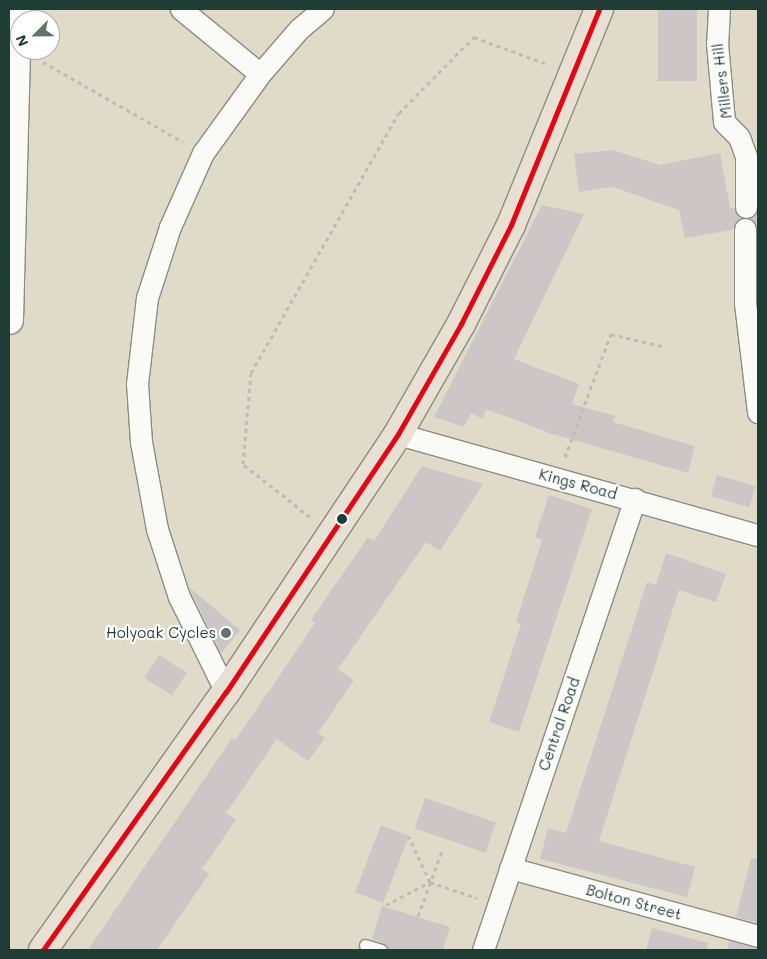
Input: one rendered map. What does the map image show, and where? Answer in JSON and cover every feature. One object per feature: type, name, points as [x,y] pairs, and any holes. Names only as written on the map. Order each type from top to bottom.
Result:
[{"type":"main road","points":[[43,950],[226,692],[334,535],[398,434],[461,324],[511,225],[599,9]]},
{"type":"street","points":[[181,9],[260,74]]},
{"type":"street","points":[[226,692],[179,598],[157,529],[141,442],[137,384],[147,298],[170,227],[203,154],[260,74],[300,29],[323,9]]},
{"type":"street","name":"Millers Hill","points":[[719,9],[717,43],[724,122],[740,137],[746,156],[746,207]]},
{"type":"street","points":[[9,320],[14,60]]},
{"type":"street","points":[[745,230],[745,303],[758,412]]},
{"type":"street","name":"Kings Road","points":[[398,434],[758,535]]},
{"type":"street","name":"Central Road","points":[[483,950],[635,499]]},
{"type":"street","name":"Bolton Street","points":[[510,868],[758,936]]},
{"type":"lane","points":[[365,945],[381,950]]},
{"type":"path","points":[[334,535],[243,464],[251,373],[399,113],[474,37],[574,74]]},
{"type":"path","points":[[28,60],[42,61],[203,154]]},
{"type":"path","points":[[558,479],[611,334],[665,347]]},
{"type":"path","points":[[409,837],[430,882]]},
{"type":"path","points":[[418,916],[443,848]]},
{"type":"path","points":[[386,905],[430,882],[498,905]]},
{"type":"building","points":[[658,9],[697,9],[697,81],[658,81]]},
{"type":"building","points":[[613,150],[660,165],[720,153],[730,208],[734,208],[740,218],[732,230],[685,238],[679,210],[613,187],[579,192],[574,154]]},
{"type":"building","points":[[542,205],[584,214],[514,359],[579,384],[572,404],[616,416],[613,422],[695,446],[688,473],[552,434],[486,409],[482,419],[471,413],[464,427],[434,417]]},
{"type":"building","points":[[758,208],[758,229],[751,218]]},
{"type":"building","points":[[422,466],[483,484],[440,551],[426,542],[338,669],[354,680],[318,733],[325,738],[308,761],[277,739],[226,813],[236,820],[202,869],[209,874],[157,950],[88,950],[232,738],[235,740],[276,681],[315,623],[311,620],[368,537],[374,541]]},
{"type":"building","points":[[717,475],[755,486],[749,507],[711,496]]},
{"type":"building","points":[[549,495],[592,509],[519,732],[489,722],[521,624],[516,622],[542,540],[535,537]]},
{"type":"building","points":[[666,553],[726,574],[716,602],[679,590],[599,841],[695,867],[687,897],[540,859],[548,828],[566,833],[647,582],[656,585]]},
{"type":"building","points":[[189,587],[240,630],[221,654],[191,592]]},
{"type":"building","points":[[159,655],[187,673],[172,696],[144,678]]},
{"type":"building","points":[[425,798],[496,822],[485,853],[415,828]]},
{"type":"building","points":[[381,825],[409,836],[383,903],[355,892]]},
{"type":"building","points":[[751,858],[758,859],[758,923],[736,917]]},
{"type":"building","points":[[382,906],[450,927],[443,950],[388,950],[386,945],[372,939]]},
{"type":"building","points":[[652,928],[708,943],[707,950],[646,950]]},
{"type":"building","points":[[729,941],[758,948],[758,950],[727,950]]},
{"type":"transit line","points":[[43,950],[226,692],[398,434],[461,324],[511,225],[599,9]]},
{"type":"place","name":"Holyoak Cycles","points":[[226,633]]}]
